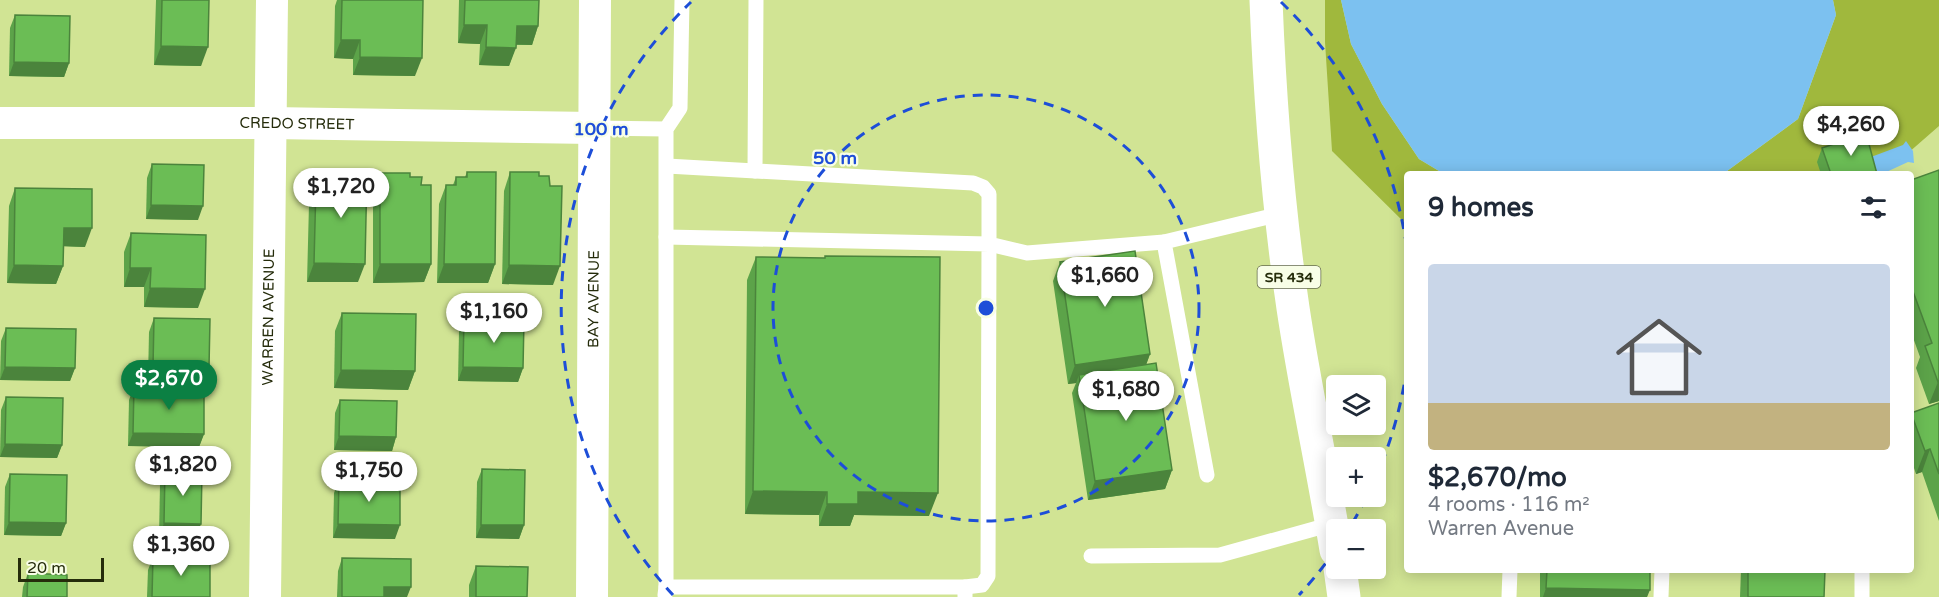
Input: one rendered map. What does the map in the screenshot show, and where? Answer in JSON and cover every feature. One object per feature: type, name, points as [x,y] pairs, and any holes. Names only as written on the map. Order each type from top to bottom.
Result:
[{"type":"main road","name":"SR 434","points":[[1266,0],[1269,88],[1280,214],[1293,310],[1331,519]]},
{"type":"main road","points":[[1342,579],[1344,597]]},
{"type":"street","name":"WARREN AVENUE","points":[[265,597],[272,0]]},
{"type":"street","name":"BAY AVENUE","points":[[592,597],[595,0]]},
{"type":"street","name":"CREDO STREET","points":[[0,123],[271,123],[593,128]]},
{"type":"lane","points":[[667,166],[973,183],[983,187],[989,194],[988,576],[982,585],[965,592],[665,592],[666,129],[680,108],[682,0]]},
{"type":"lane","points":[[755,171],[756,0]]},
{"type":"lane","points":[[593,128],[666,129]]},
{"type":"lane","points":[[666,237],[989,243],[1027,253],[1164,242],[1280,214]]},
{"type":"lane","points":[[1164,242],[1208,475]]},
{"type":"lane","points":[[1091,556],[1220,555],[1326,538]]},
{"type":"lane","points":[[1509,597],[1510,573]]},
{"type":"lane","points":[[1661,597],[1662,573]]},
{"type":"lane","points":[[1862,573],[1862,597]]},
{"type":"green space","points":[[1325,0],[1341,0],[1351,44],[1382,104],[1419,159],[1439,171],[1404,171],[1404,222],[1332,151],[1325,42]]},
{"type":"green space","points":[[1833,0],[1939,0],[1939,126],[1887,171],[1727,171],[1798,119],[1836,15]]},
{"type":"water","points":[[1341,0],[1833,0],[1836,15],[1798,119],[1727,171],[1439,171],[1419,159],[1382,104],[1351,44]]},
{"type":"water","points":[[1906,141],[1913,151],[1914,163],[1908,162],[1888,171],[1877,171],[1871,157],[1903,145]]},
{"type":"building","points":[[162,0],[209,0],[208,47],[161,46]]},
{"type":"building","points":[[342,0],[423,0],[422,58],[360,57],[360,40],[341,40]]},
{"type":"building","points":[[465,0],[539,0],[538,26],[517,26],[516,48],[486,47],[487,25],[464,25]]},
{"type":"building","points":[[15,15],[70,16],[69,63],[14,62]]},
{"type":"building","points":[[1866,133],[1876,171],[1830,171],[1822,148]]},
{"type":"building","points":[[152,164],[204,165],[203,206],[151,205]]},
{"type":"building","points":[[1939,170],[1938,382],[1925,346],[1932,343],[1914,294],[1914,179]]},
{"type":"building","points":[[367,171],[365,264],[314,263],[316,185],[326,185],[326,177],[339,176],[338,172]]},
{"type":"building","points":[[467,172],[496,172],[495,264],[444,264],[446,185],[456,185],[456,177],[467,177]]},
{"type":"building","points":[[510,172],[539,172],[539,176],[549,176],[550,186],[562,186],[560,266],[509,265]]},
{"type":"building","points":[[380,173],[410,173],[410,177],[422,177],[421,185],[431,185],[431,264],[380,264]]},
{"type":"building","points":[[15,188],[92,189],[92,228],[64,228],[63,266],[14,265]]},
{"type":"building","points":[[131,233],[206,235],[205,289],[150,288],[151,268],[130,268]]},
{"type":"building","points":[[1135,251],[1150,354],[1075,365],[1060,262]]},
{"type":"building","points":[[825,256],[940,257],[938,493],[858,492],[858,504],[827,504],[827,492],[753,491],[756,257],[825,258]]},
{"type":"building","points":[[342,313],[416,314],[415,371],[341,370]]},
{"type":"building","points":[[154,318],[210,319],[209,367],[153,366]]},
{"type":"building","points":[[464,319],[524,320],[523,368],[463,367]]},
{"type":"building","points":[[6,328],[76,329],[75,368],[5,367]]},
{"type":"building","points":[[1156,363],[1172,470],[1095,481],[1079,375]]},
{"type":"building","points":[[134,387],[204,388],[204,434],[133,433]]},
{"type":"building","points":[[6,397],[63,398],[62,445],[5,444]]},
{"type":"building","points":[[340,400],[397,401],[396,437],[339,436]]},
{"type":"building","points":[[1939,403],[1939,474],[1930,449],[1925,451],[1914,421],[1914,412]]},
{"type":"building","points":[[482,469],[525,470],[524,525],[481,525]]},
{"type":"building","points":[[165,470],[202,471],[201,524],[164,523]]},
{"type":"building","points":[[10,474],[67,475],[66,523],[9,522]]},
{"type":"building","points":[[339,480],[400,481],[400,525],[338,524]]},
{"type":"building","points":[[153,557],[210,558],[210,597],[152,597]]},
{"type":"building","points":[[342,558],[411,559],[411,587],[384,587],[384,597],[342,597]]},
{"type":"building","points":[[476,566],[528,567],[527,597],[476,597]]},
{"type":"building","points":[[28,573],[67,575],[67,597],[27,597]]},
{"type":"building","points":[[1547,573],[1650,573],[1650,590],[1546,588]]},
{"type":"building","points":[[1748,573],[1825,573],[1824,597],[1748,597]]}]
